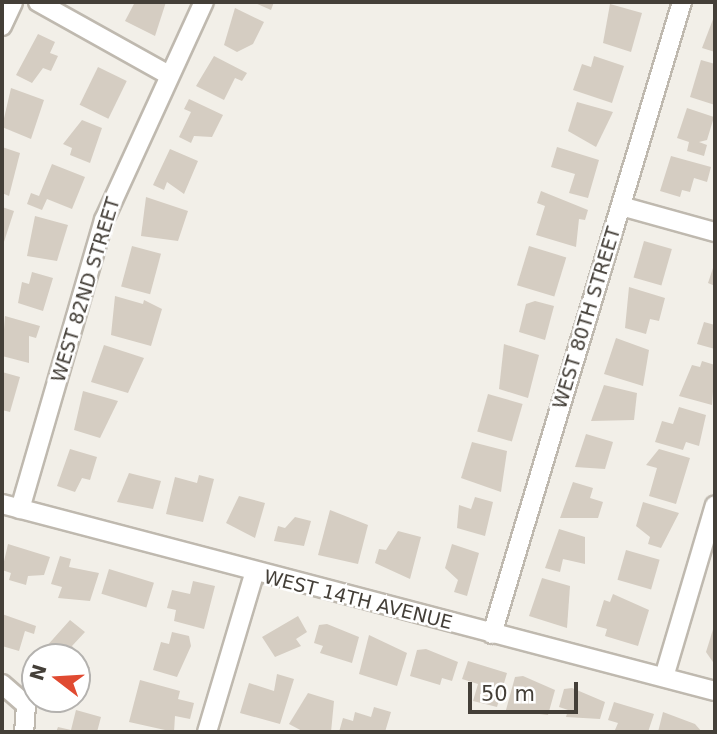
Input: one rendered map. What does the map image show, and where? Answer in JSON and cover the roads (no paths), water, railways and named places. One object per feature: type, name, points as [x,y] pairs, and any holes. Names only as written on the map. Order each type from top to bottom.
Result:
[{"type":"street","points":[[2,26],[13,2]]},
{"type":"street","points":[[38,2],[167,74]]},
{"type":"street","name":"WEST 82ND STREET","points":[[20,509],[104,220],[167,74],[204,2]]},
{"type":"street","name":"WEST 80TH STREET","points":[[492,634],[682,2]]},
{"type":"street","points":[[621,206],[715,232]]},
{"type":"street","name":"WEST 14TH AVENUE","points":[[2,504],[254,573],[715,691]]},
{"type":"street","points":[[664,677],[715,505]]},
{"type":"street","points":[[206,732],[254,573]]},
{"type":"street","points":[[2,684],[22,698],[24,732]]}]
